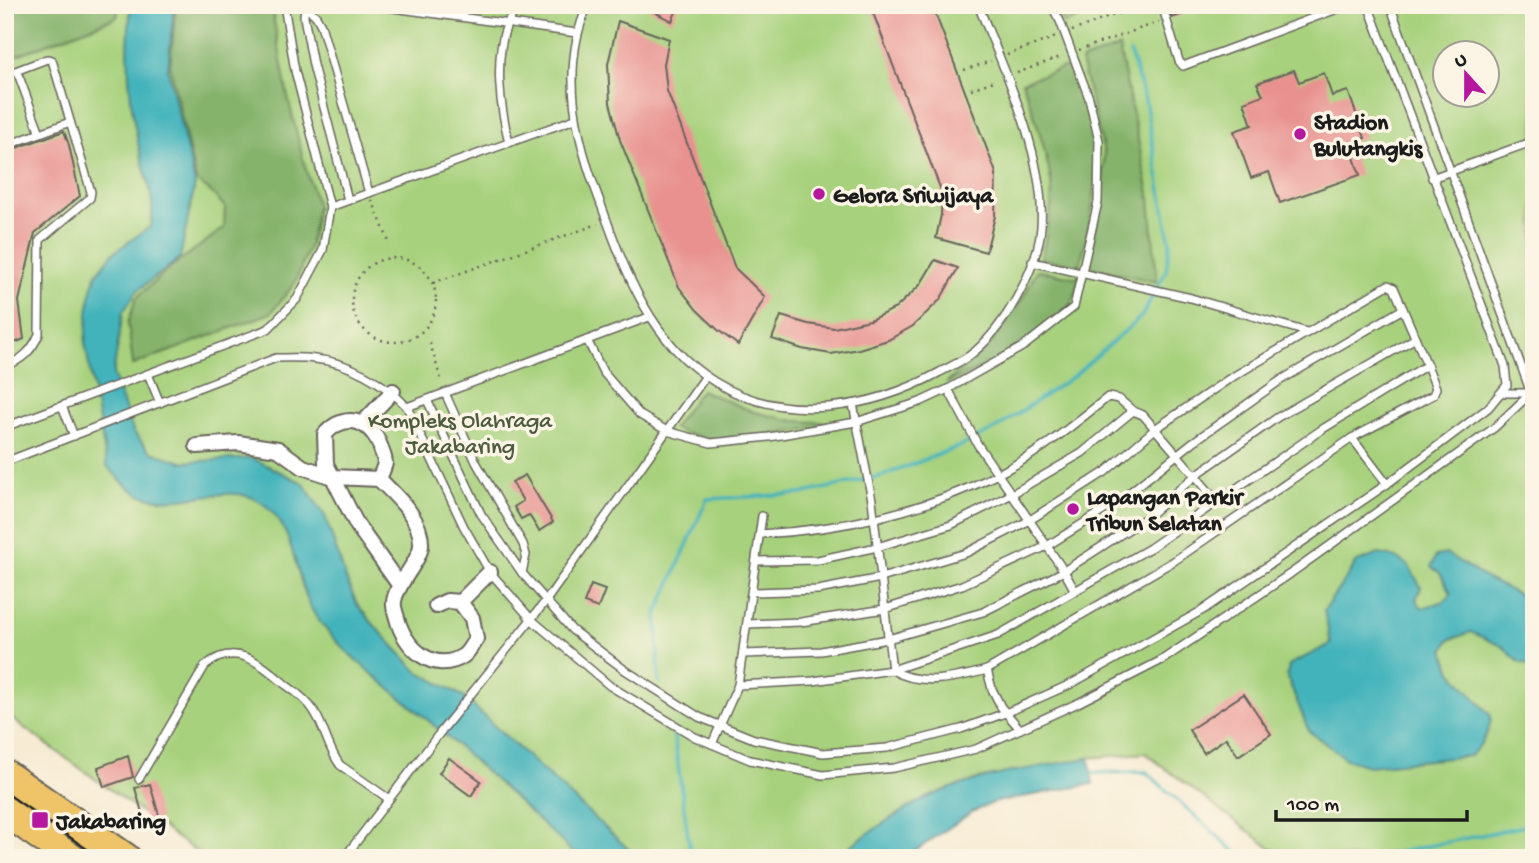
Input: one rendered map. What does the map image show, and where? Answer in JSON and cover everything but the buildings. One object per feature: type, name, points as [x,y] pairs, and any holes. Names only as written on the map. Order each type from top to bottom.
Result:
[{"type":"highway","points":[[5,774],[126,858]]},
{"type":"highway","points":[[5,811],[71,858]]},
{"type":"street","points":[[362,424],[393,391]]},
{"type":"street","points":[[379,478],[385,462],[377,435],[362,424],[346,421],[333,425],[326,434],[326,464],[363,534],[400,586]]},
{"type":"street","points":[[197,446],[238,443],[278,449],[303,467],[333,477],[379,478],[403,503],[417,524],[422,546],[394,602],[400,629],[413,650],[431,662],[447,662],[465,655],[476,639],[472,618],[460,602]]},
{"type":"street","points":[[436,606],[447,601],[460,602],[491,572]]},
{"type":"lane","points":[[5,428],[268,329],[297,299],[323,250],[330,207],[295,72],[284,5]]},
{"type":"lane","points":[[371,5],[577,33]]},
{"type":"lane","points":[[509,142],[502,116],[502,54],[508,24],[519,5]]},
{"type":"lane","points":[[588,5],[577,33],[575,118],[591,179],[622,264],[649,317],[679,354],[714,382],[753,401],[808,409],[864,402],[914,387],[970,356],[1000,324],[1023,288],[1041,228],[1038,178],[1024,124],[978,5]]},
{"type":"lane","points":[[587,340],[603,372],[640,415],[667,431],[711,443],[769,437],[856,422],[920,402],[1024,346],[1073,307],[1098,202],[1099,141],[1089,98],[1065,33],[1051,5]]},
{"type":"lane","points":[[1161,5],[1183,66],[1348,5]]},
{"type":"lane","points":[[427,400],[481,514],[545,602],[572,630],[625,670],[699,717],[754,739],[823,753],[887,748],[961,729],[1008,712],[1071,684],[1203,610],[1387,484],[1488,408],[1503,393],[1508,379],[1505,366],[1368,5]]},
{"type":"lane","points":[[1390,5],[1532,397]]},
{"type":"lane","points":[[304,6],[313,65],[348,200]]},
{"type":"lane","points":[[304,6],[316,16],[321,25],[369,193]]},
{"type":"lane","points":[[5,75],[47,59],[52,60],[91,195],[40,240],[39,334],[28,353],[19,361],[5,366]]},
{"type":"lane","points":[[17,71],[40,133]]},
{"type":"lane","points":[[330,207],[575,118]]},
{"type":"lane","points":[[5,131],[8,145],[70,122]]},
{"type":"lane","points":[[1432,178],[1534,141]]},
{"type":"lane","points":[[1032,262],[1167,292],[1307,332]]},
{"type":"lane","points":[[752,592],[818,590],[881,578],[966,553],[1030,520],[1105,472],[1155,429],[1229,379],[1388,285],[1394,288],[1436,388],[1433,394],[1352,438],[1174,561],[988,670],[963,677],[930,680],[903,676],[892,670]]},
{"type":"lane","points":[[747,624],[801,622],[884,609],[962,585],[1047,546],[1119,501],[1178,454],[1281,380],[1403,309]]},
{"type":"lane","points":[[407,407],[649,317]]},
{"type":"lane","points":[[743,654],[821,651],[888,639],[983,612],[1064,571],[1146,518],[1196,475],[1278,417],[1414,339]]},
{"type":"lane","points":[[5,462],[276,358],[318,359],[362,373],[393,391],[407,407],[464,527],[491,572],[531,620],[610,686],[695,737],[750,760],[824,775],[894,768],[975,749],[1078,703],[1162,660],[1494,428],[1532,397]]},
{"type":"lane","points":[[738,685],[813,681],[892,670],[998,635],[1150,548],[1321,430],[1427,365]]},
{"type":"lane","points":[[148,374],[160,402]]},
{"type":"lane","points":[[1508,379],[1526,375]]},
{"type":"lane","points":[[344,858],[545,602],[706,376]]},
{"type":"lane","points":[[914,387],[920,402]]},
{"type":"lane","points":[[948,389],[978,445],[1075,591]]},
{"type":"lane","points":[[445,393],[476,463],[523,544],[526,555],[522,573]]},
{"type":"lane","points":[[1503,393],[1532,397]]},
{"type":"lane","points":[[760,534],[808,532],[874,518],[939,499],[998,474],[1060,436],[1108,397],[1119,399],[1133,411],[1143,415],[1217,501]]},
{"type":"lane","points":[[853,404],[874,518],[892,670]]},
{"type":"lane","points":[[65,405],[77,435]]},
{"type":"lane","points":[[757,561],[818,560],[877,547],[951,525],[1012,494],[1082,453],[1133,411]]},
{"type":"lane","points":[[1352,438],[1387,484]]},
{"type":"lane","points":[[712,744],[738,685],[762,516]]},
{"type":"lane","points":[[139,779],[205,666],[214,659],[227,655],[241,655],[266,668],[310,705],[334,757],[341,765],[390,799]]},
{"type":"lane","points":[[988,670],[992,689],[1001,707],[1020,729]]},
{"type":"path","points":[[964,70],[1141,5]]},
{"type":"path","points":[[369,193],[389,242]]},
{"type":"path","points":[[433,283],[607,221]]},
{"type":"path","points":[[393,257],[407,260],[418,265],[433,283],[436,307],[432,319],[424,330],[412,338],[399,342],[373,336],[362,328],[355,316],[353,289],[368,267],[380,260],[393,257]]},
{"type":"path","points":[[429,343],[445,393]]},
{"type":"green space","name":"Kompleks Olahraga Jakabaring","points":[[5,5],[1534,5],[1534,858],[1284,858],[1145,753],[1089,758],[978,779],[936,794],[899,814],[833,858],[205,858],[5,714]]},
{"type":"green space","points":[[5,5],[119,5],[117,17],[5,60]]},
{"type":"green space","points":[[176,5],[273,5],[288,98],[317,205],[310,245],[295,283],[271,313],[133,365],[128,323],[136,298],[171,267],[224,228],[225,207],[196,181],[170,66]]},
{"type":"green space","points":[[1055,5],[1109,5],[1109,7],[1064,24]]},
{"type":"green space","points":[[1119,47],[1150,198],[1157,282],[1088,267],[1102,198],[1104,152],[1081,61]]},
{"type":"green space","points":[[1072,65],[1091,123],[1096,158],[1093,204],[1080,265],[1041,259],[1050,211],[1051,182],[1039,131],[1022,82]]},
{"type":"green space","points":[[1037,270],[1078,278],[1076,293],[1067,311],[1036,335],[984,368],[946,383],[992,343],[1024,296]]},
{"type":"green space","points":[[701,390],[754,412],[794,421],[836,423],[791,432],[715,441],[673,428]]},
{"type":"water","points":[[131,5],[174,5],[168,70],[195,184],[180,258],[137,291],[123,312],[113,375],[134,433],[151,452],[183,462],[252,458],[303,483],[325,516],[357,604],[374,625],[417,671],[461,695],[638,858],[579,858],[462,750],[355,659],[331,635],[311,608],[282,526],[272,512],[259,501],[232,494],[154,498],[130,488],[107,466],[85,343],[90,297],[96,275],[113,253],[151,226],[152,216],[151,197],[136,134],[131,97],[128,42]]},
{"type":"water","points":[[1379,554],[1401,560],[1410,568],[1421,588],[1416,599],[1422,608],[1445,601],[1451,593],[1440,573],[1431,567],[1436,556],[1447,554],[1487,579],[1534,602],[1534,667],[1519,662],[1502,646],[1471,632],[1449,640],[1444,650],[1452,672],[1491,716],[1485,738],[1470,756],[1368,766],[1346,759],[1309,731],[1287,677],[1289,665],[1331,644],[1324,610],[1357,562]]},
{"type":"water","points":[[1089,758],[1093,784],[995,802],[972,812],[905,858],[833,858],[897,815],[938,793],[993,776]]},
{"type":"waterway","points":[[659,682],[657,614],[707,499],[800,494],[882,476],[963,445],[995,429],[1075,375],[1142,316],[1166,271],[1170,243],[1145,100],[1130,53]]},
{"type":"waterway","points":[[674,736],[691,858]]},
{"type":"waterway","points":[[1087,773],[1146,772],[1242,858]]},
{"type":"waterway","points":[[1371,858],[1534,824]]},
{"type":"tram line","points":[[5,792],[100,858]]},
{"type":"place","name":"Stadion Bulutangkis","points":[[1300,134]]},
{"type":"place","name":"Gelora Sriwijaya","points":[[819,194]]},
{"type":"place","name":"Lapangan Parkir Tribun Selatan","points":[[1073,509]]},
{"type":"place","name":"Jakabaring","points":[[40,820]]}]
